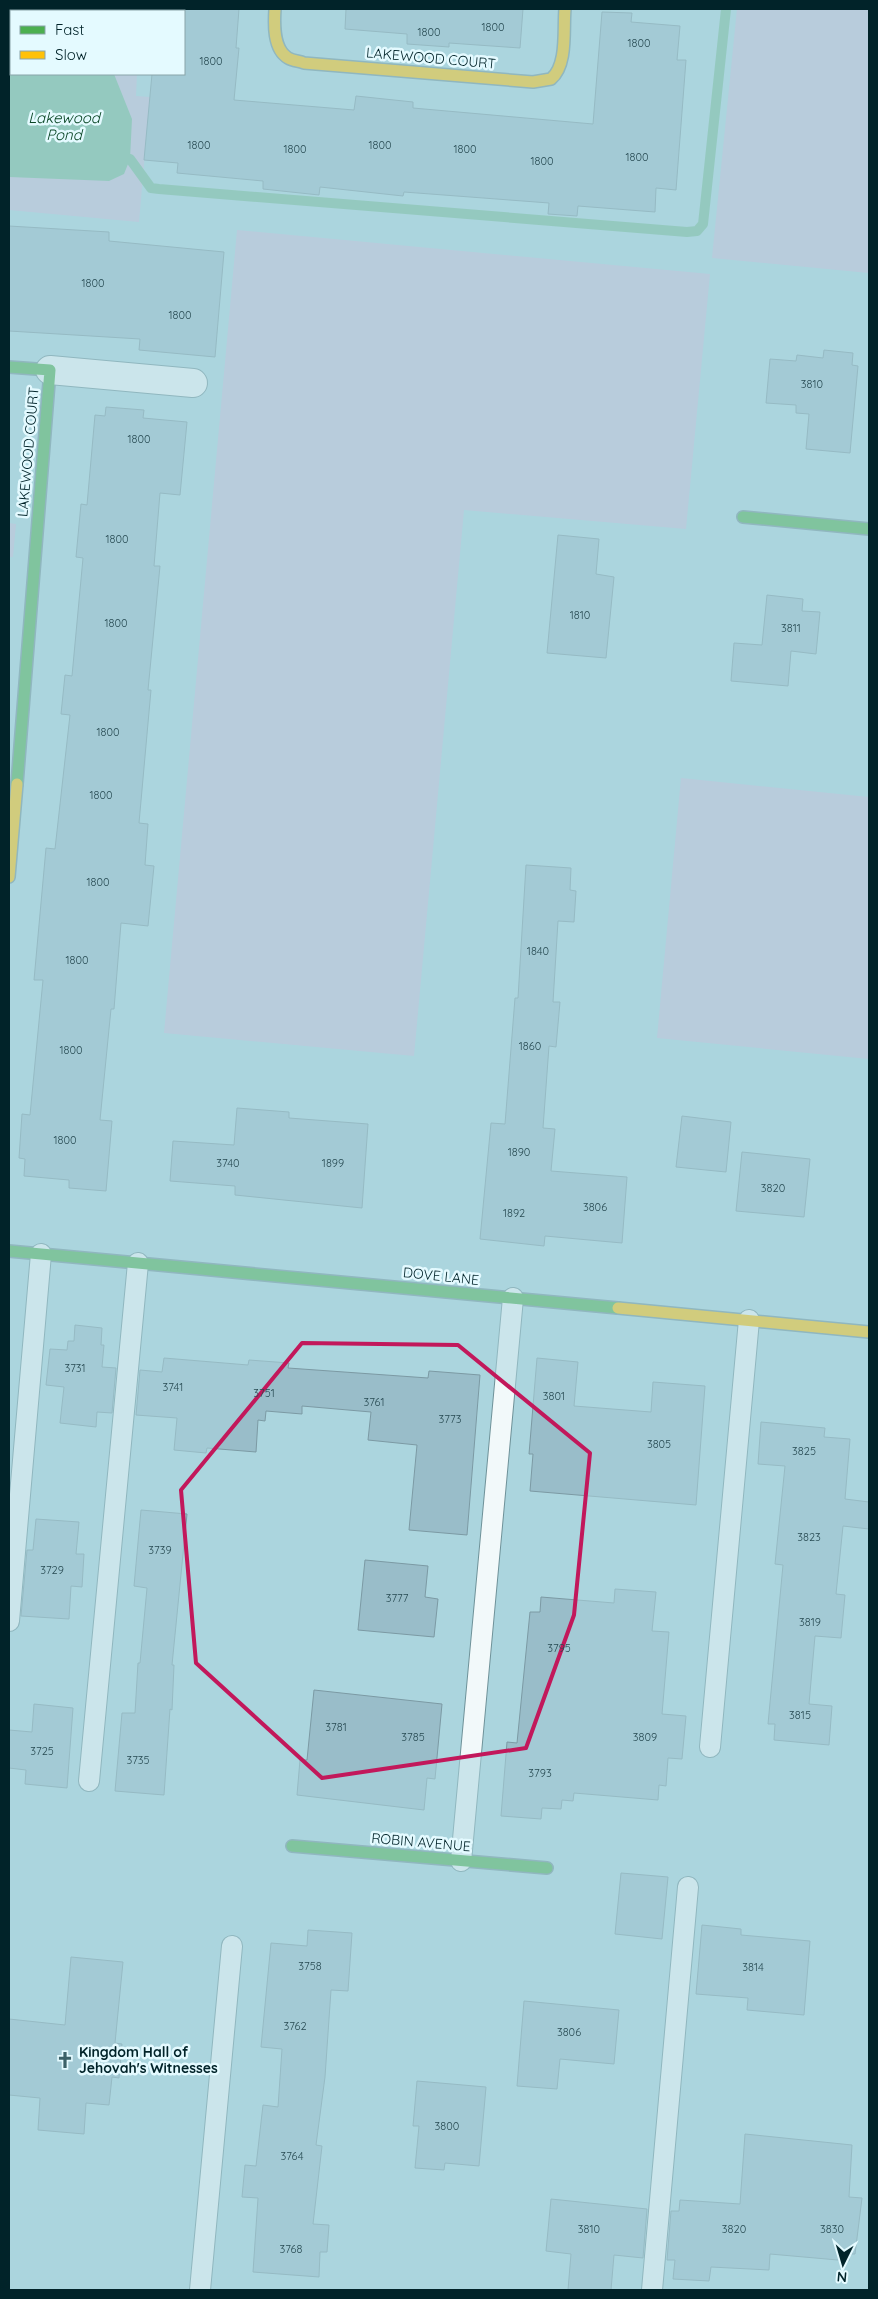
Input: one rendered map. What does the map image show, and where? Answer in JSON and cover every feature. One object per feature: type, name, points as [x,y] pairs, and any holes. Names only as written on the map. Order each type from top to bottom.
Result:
[{"type":"street","name":"LAKEWOOD COURT","points":[[275,9],[274,24],[277,42],[288,57],[304,63],[533,82],[546,82],[555,76],[560,63],[565,9]]},
{"type":"street","name":"LAKEWOOD COURT","points":[[9,366],[50,370],[9,877]]},
{"type":"street","points":[[50,370],[193,382]]},
{"type":"street","points":[[743,517],[869,529]]},
{"type":"street","name":"DOVE LANE","points":[[9,1250],[869,1332]]},
{"type":"street","name":"ROBIN AVENUE","points":[[292,1846],[548,1868]]},
{"type":"lane","points":[[9,1621],[41,1254]]},
{"type":"lane","points":[[89,1781],[138,1263]]},
{"type":"lane","points":[[461,1861],[513,1298]]},
{"type":"lane","points":[[710,1747],[749,1320]]},
{"type":"lane","points":[[652,2290],[688,1887]]},
{"type":"lane","points":[[200,2290],[232,1946]]},
{"type":"highlighted area","points":[[302,1343],[458,1345],[590,1453],[574,1615],[526,1748],[322,1778],[196,1663],[181,1490]]},
{"type":"shaded area","name":"Lakewood Pond","points":[[9,9],[143,9],[10,10],[10,75],[137,75],[136,96],[150,97],[139,222],[9,210]]},
{"type":"shaded area","points":[[737,9],[869,9],[869,273],[712,258]]},
{"type":"shaded area","points":[[237,230],[710,274],[686,529],[464,510],[414,1056],[164,1033]]},
{"type":"shaded area","points":[[9,523],[16,524],[13,557],[9,557]]},
{"type":"shaded area","points":[[681,778],[869,797],[869,1059],[657,1038]]},
{"type":"water","name":"Lakewood Pond","points":[[9,9],[120,9],[10,10],[10,75],[114,75],[132,119],[130,159],[124,174],[109,181],[9,177]]},
{"type":"building","points":[[239,9],[236,48],[239,48],[234,100],[354,110],[356,96],[413,102],[413,108],[593,124],[602,12],[632,13],[631,22],[680,26],[677,60],[686,60],[676,190],[656,188],[655,212],[578,206],[577,216],[548,214],[549,203],[404,192],[403,196],[320,187],[319,195],[263,189],[263,181],[177,173],[178,163],[144,160],[152,75],[185,75],[184,10]]},
{"type":"building","points":[[346,9],[523,9],[520,48],[449,43],[449,47],[407,44],[407,34],[345,29]]},
{"type":"building","points":[[9,226],[109,232],[109,241],[224,252],[215,357],[139,350],[140,339],[9,331]]},
{"type":"building","points":[[824,350],[853,353],[852,365],[858,366],[850,453],[806,449],[809,414],[796,413],[796,405],[766,403],[770,359],[796,361],[797,355],[823,358]]},
{"type":"building","points":[[106,407],[144,410],[143,418],[187,422],[180,495],[160,493],[154,566],[160,566],[148,690],[151,690],[139,823],[148,824],[145,865],[154,866],[148,926],[121,923],[114,1009],[111,1009],[100,1120],[112,1121],[106,1191],[69,1188],[69,1180],[24,1176],[25,1159],[19,1158],[22,1114],[30,1115],[43,980],[34,980],[46,848],[55,849],[70,715],[61,714],[65,675],[72,676],[83,558],[76,557],[81,504],[87,505],[95,415],[105,416]]},
{"type":"building","points":[[558,535],[599,539],[596,574],[614,577],[606,658],[547,653]]},
{"type":"building","points":[[767,595],[803,599],[802,611],[820,612],[816,654],[791,651],[788,686],[731,681],[734,643],[762,645]]},
{"type":"building","points":[[526,865],[571,868],[570,890],[576,891],[574,922],[558,921],[553,1002],[560,1002],[556,1047],[549,1046],[543,1128],[555,1129],[551,1171],[627,1177],[622,1243],[545,1236],[544,1246],[480,1239],[491,1123],[505,1124],[515,998],[518,998]]},
{"type":"building","points":[[237,1108],[289,1112],[289,1118],[368,1124],[362,1208],[235,1195],[235,1186],[170,1181],[173,1141],[234,1145]]},
{"type":"building","points":[[682,1116],[731,1122],[726,1172],[676,1167]]},
{"type":"building","points":[[742,1152],[810,1159],[804,1217],[736,1211]]},
{"type":"building","points":[[75,1325],[102,1328],[101,1345],[104,1345],[102,1367],[116,1368],[112,1413],[97,1412],[96,1427],[60,1423],[64,1387],[46,1385],[50,1349],[67,1350],[68,1341],[74,1341]]},
{"type":"building","points":[[164,1358],[248,1365],[249,1360],[289,1363],[288,1368],[428,1378],[429,1371],[480,1375],[467,1535],[409,1530],[417,1445],[368,1440],[371,1412],[302,1406],[302,1414],[266,1411],[265,1421],[258,1420],[256,1452],[207,1448],[206,1453],[174,1450],[177,1418],[136,1415],[140,1370],[162,1372]]},
{"type":"building","points":[[537,1358],[578,1362],[574,1406],[651,1412],[653,1382],[705,1386],[696,1505],[530,1491],[533,1454],[529,1454]]},
{"type":"building","points":[[761,1422],[825,1428],[824,1437],[850,1439],[845,1499],[869,1502],[869,1529],[843,1526],[836,1594],[845,1595],[841,1638],[815,1636],[809,1704],[832,1706],[829,1745],[774,1740],[775,1724],[768,1724],[783,1565],[775,1564],[785,1466],[758,1464]]},
{"type":"building","points":[[141,1510],[187,1514],[172,1665],[174,1665],[172,1710],[170,1709],[164,1795],[115,1791],[122,1713],[135,1713],[138,1663],[140,1663],[147,1588],[134,1586]]},
{"type":"building","points":[[36,1519],[79,1522],[76,1554],[84,1554],[82,1587],[71,1586],[69,1619],[21,1616],[27,1550],[33,1550]]},
{"type":"building","points":[[365,1560],[428,1566],[425,1597],[438,1599],[434,1637],[358,1630]]},
{"type":"building","points":[[615,1589],[656,1592],[652,1631],[669,1632],[662,1714],[686,1716],[682,1759],[668,1758],[666,1786],[659,1785],[658,1800],[574,1793],[573,1801],[562,1800],[561,1809],[542,1808],[541,1819],[501,1816],[507,1742],[517,1743],[530,1612],[540,1612],[541,1597],[614,1603]]},
{"type":"building","points":[[314,1690],[442,1704],[435,1779],[427,1778],[424,1810],[297,1795],[300,1760],[307,1760]]},
{"type":"building","points":[[34,1704],[73,1708],[67,1788],[25,1784],[26,1770],[9,1768],[9,1730],[32,1732]]},
{"type":"building","points":[[621,1873],[668,1877],[662,1939],[615,1934]]},
{"type":"building","points":[[702,1925],[741,1929],[741,1935],[810,1941],[804,2015],[747,2010],[748,1998],[696,1994]]},
{"type":"building","points":[[308,1930],[352,1933],[348,1991],[331,1990],[325,2077],[316,2145],[322,2146],[313,2224],[329,2225],[327,2252],[320,2252],[319,2277],[253,2272],[258,2198],[242,2197],[245,2165],[256,2166],[263,2105],[278,2107],[282,2049],[261,2047],[271,1943],[307,1946]]},
{"type":"building","name":"Kingdom Hall of Jehovah's Witnesses","points":[[71,1957],[123,1962],[115,2043],[122,2044],[119,2078],[112,2077],[109,2105],[86,2103],[84,2134],[38,2130],[40,2098],[9,2095],[9,2019],[65,2025]]},
{"type":"building","points":[[524,2001],[619,2010],[614,2064],[560,2059],[557,2089],[517,2086]]},
{"type":"building","points":[[417,2081],[486,2087],[479,2166],[445,2163],[444,2170],[415,2168],[419,2126],[413,2126]]},
{"type":"building","points":[[745,2134],[852,2145],[849,2197],[862,2198],[855,2254],[850,2254],[849,2261],[770,2254],[769,2270],[711,2267],[709,2281],[673,2279],[675,2260],[667,2260],[671,2211],[679,2211],[680,2200],[740,2204]]},
{"type":"building","points":[[551,2199],[647,2209],[643,2258],[614,2255],[611,2290],[568,2290],[571,2254],[546,2251]]},
{"type":"waterway","points":[[130,159],[151,188],[687,232],[697,231],[703,224],[726,9]]},
{"type":"traffic: fast","points":[[9,367],[50,370],[17,784]]},
{"type":"traffic: fast","points":[[743,517],[869,529]]},
{"type":"traffic: fast","points":[[9,1251],[618,1308]]},
{"type":"traffic: fast","points":[[292,1846],[547,1868]]},
{"type":"traffic: slow","points":[[275,9],[275,29],[280,49],[288,58],[304,63],[533,82],[551,79],[560,65],[564,46],[565,9]]},
{"type":"traffic: slow","points":[[9,877],[17,784]]},
{"type":"traffic: slow","points":[[618,1308],[869,1332]]},
{"type":"place","name":"Kingdom Hall of Jehovah's Witnesses","points":[[65,2060]]}]
